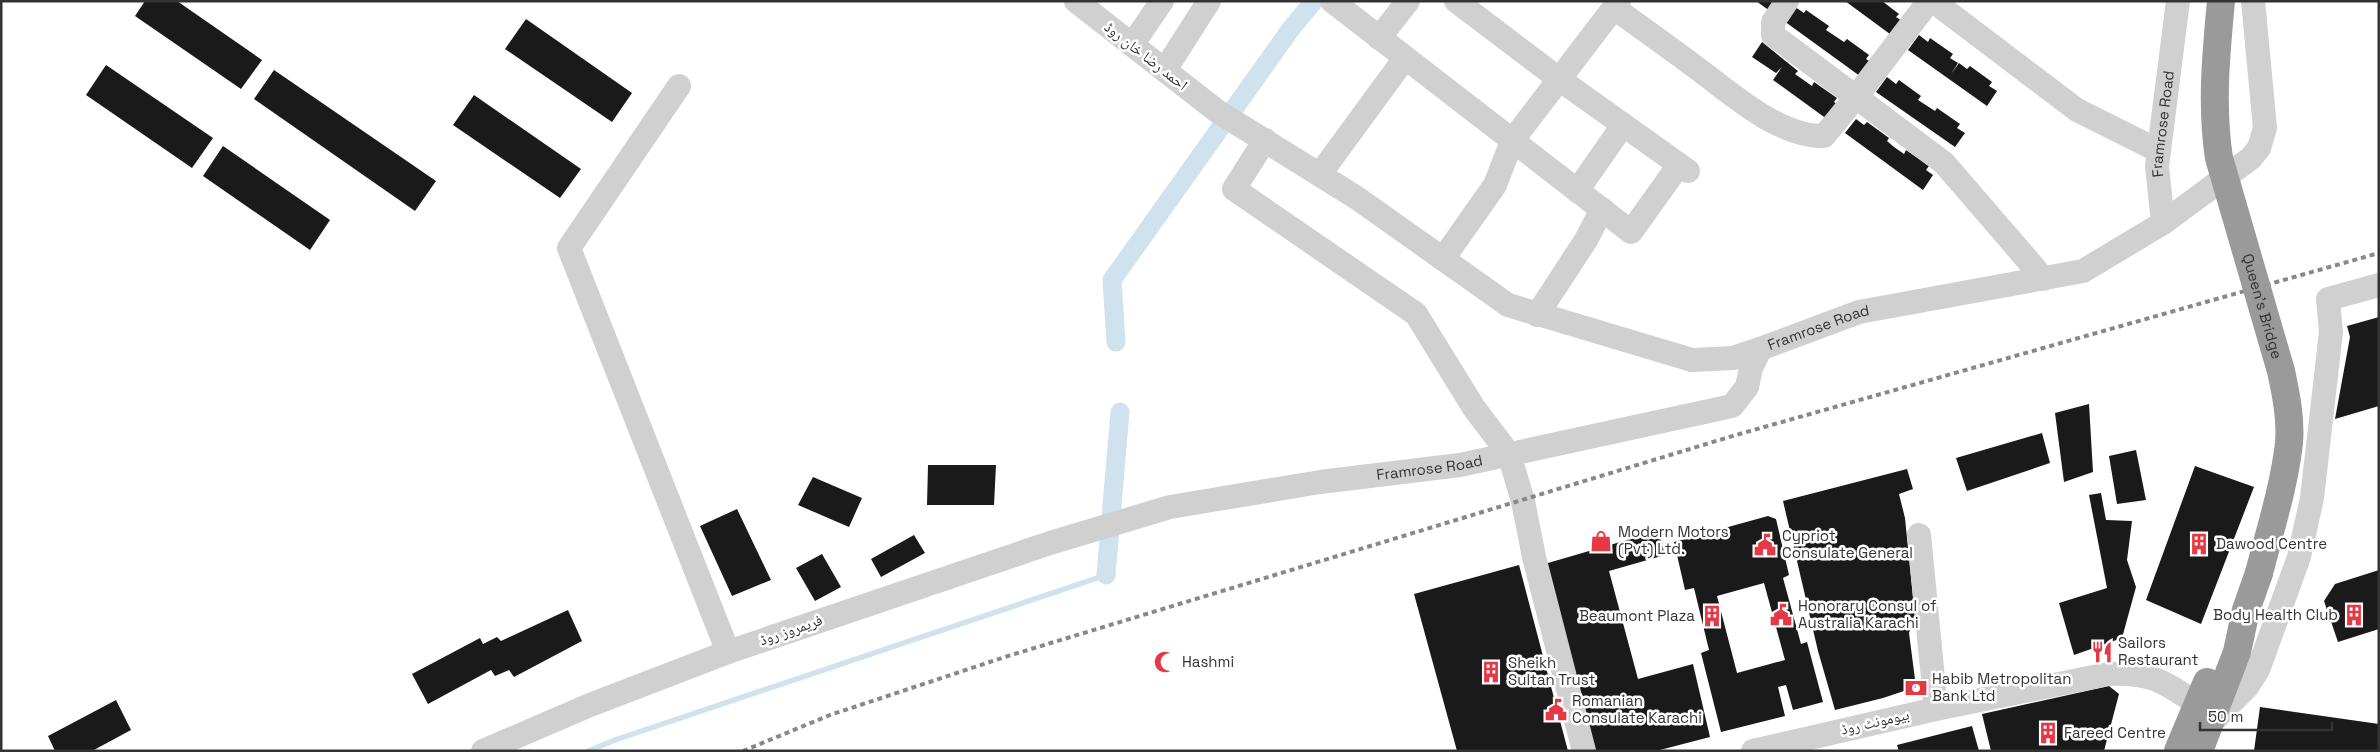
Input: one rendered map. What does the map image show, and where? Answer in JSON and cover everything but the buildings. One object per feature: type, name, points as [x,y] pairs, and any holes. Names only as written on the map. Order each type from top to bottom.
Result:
[{"type":"highway","name":"Queen's Bridge","points":[[2178,751],[2201,727],[2238,652],[2246,610],[2259,573],[2286,461],[2289,441],[2288,403],[2280,371],[2218,158],[2214,127],[2215,62],[2221,1]]},
{"type":"street","points":[[1132,45],[1162,1]]},
{"type":"street","points":[[1165,70],[1209,1]]},
{"type":"street","points":[[1379,38],[1408,1]]},
{"type":"street","points":[[1333,2],[1631,232],[1684,168],[1559,79],[1456,1]]},
{"type":"street","points":[[1787,1],[1773,22],[1773,35],[1944,162],[2044,279]]},
{"type":"street","points":[[1443,259],[1495,185],[1512,141],[1616,4],[1761,115],[1813,136],[1824,136],[1929,1]]},
{"type":"street","points":[[1933,1],[2077,110],[2159,151]]},
{"type":"street","name":"Framrose Road","points":[[1105,526],[1170,507],[1320,482],[1460,465],[1732,406],[1747,387],[1751,368],[1760,350],[1859,312],[2084,271],[2163,223],[2157,166],[2178,1]]},
{"type":"street","points":[[2163,223],[2252,158],[2263,140],[2264,116],[2253,1]]},
{"type":"street","name":"احمد رضا خان روڈ","points":[[1087,5],[1132,45],[1216,110],[1357,198],[1508,305],[1692,360],[1733,358],[1760,350]]},
{"type":"street","points":[[1320,174],[1405,58]]},
{"type":"street","points":[[679,86],[569,248],[728,652]]},
{"type":"street","points":[[1577,191],[1623,125]]},
{"type":"street","points":[[1265,140],[1234,188],[1416,314],[1474,408],[1509,454],[1523,501],[1534,556],[1584,751]]},
{"type":"street","points":[[1537,315],[1586,240],[1602,209]]},
{"type":"street","points":[[2201,727],[2247,687],[2258,670],[2299,557],[2312,498],[2330,342],[2328,300],[2379,284]]},
{"type":"street","name":"فریمروز روڈ","points":[[483,751],[590,705],[728,652],[1105,526]]},
{"type":"street","points":[[1920,535],[1936,708]]},
{"type":"street","name":"بیومونٹ روڈ","points":[[1754,751],[1936,708],[2108,674],[2133,673],[2162,681],[2201,727]]},
{"type":"waterway","points":[[1116,342],[1112,280],[1290,30],[1314,1]]},
{"type":"waterway","points":[[1106,575],[1120,412]]},
{"type":"waterway","points":[[588,751],[615,740],[1106,575]]},
{"type":"railway","points":[[743,751],[830,715],[1008,656],[1736,435],[2379,253]]},
{"type":"place","name":"Modern Motors (Pvt) Ltd.","points":[[1601,541]]},
{"type":"place","name":"Dawood Centre","points":[[2199,544]]},
{"type":"place","name":"Cypriot Consulate General","points":[[1765,545]]},
{"type":"place","name":"Honorary Consul of Australia Karachi","points":[[1781,615]]},
{"type":"place","name":"Body Health Club","points":[[2354,615]]},
{"type":"place","name":"Beaumont Plaza","points":[[1712,616]]},
{"type":"place","name":"Sailors Restaurant","points":[[2102,652]]},
{"type":"place","name":"Hashmi","points":[[1165,662]]},
{"type":"place","name":"Sheikh Sultan Trust","points":[[1491,672]]},
{"type":"place","name":"Habib Metropolitan Bank Ltd","points":[[1916,688]]},
{"type":"place","name":"Romanian Consulate Karachi","points":[[1556,710]]},
{"type":"place","name":"Fareed Centre","points":[[2048,733]]}]
